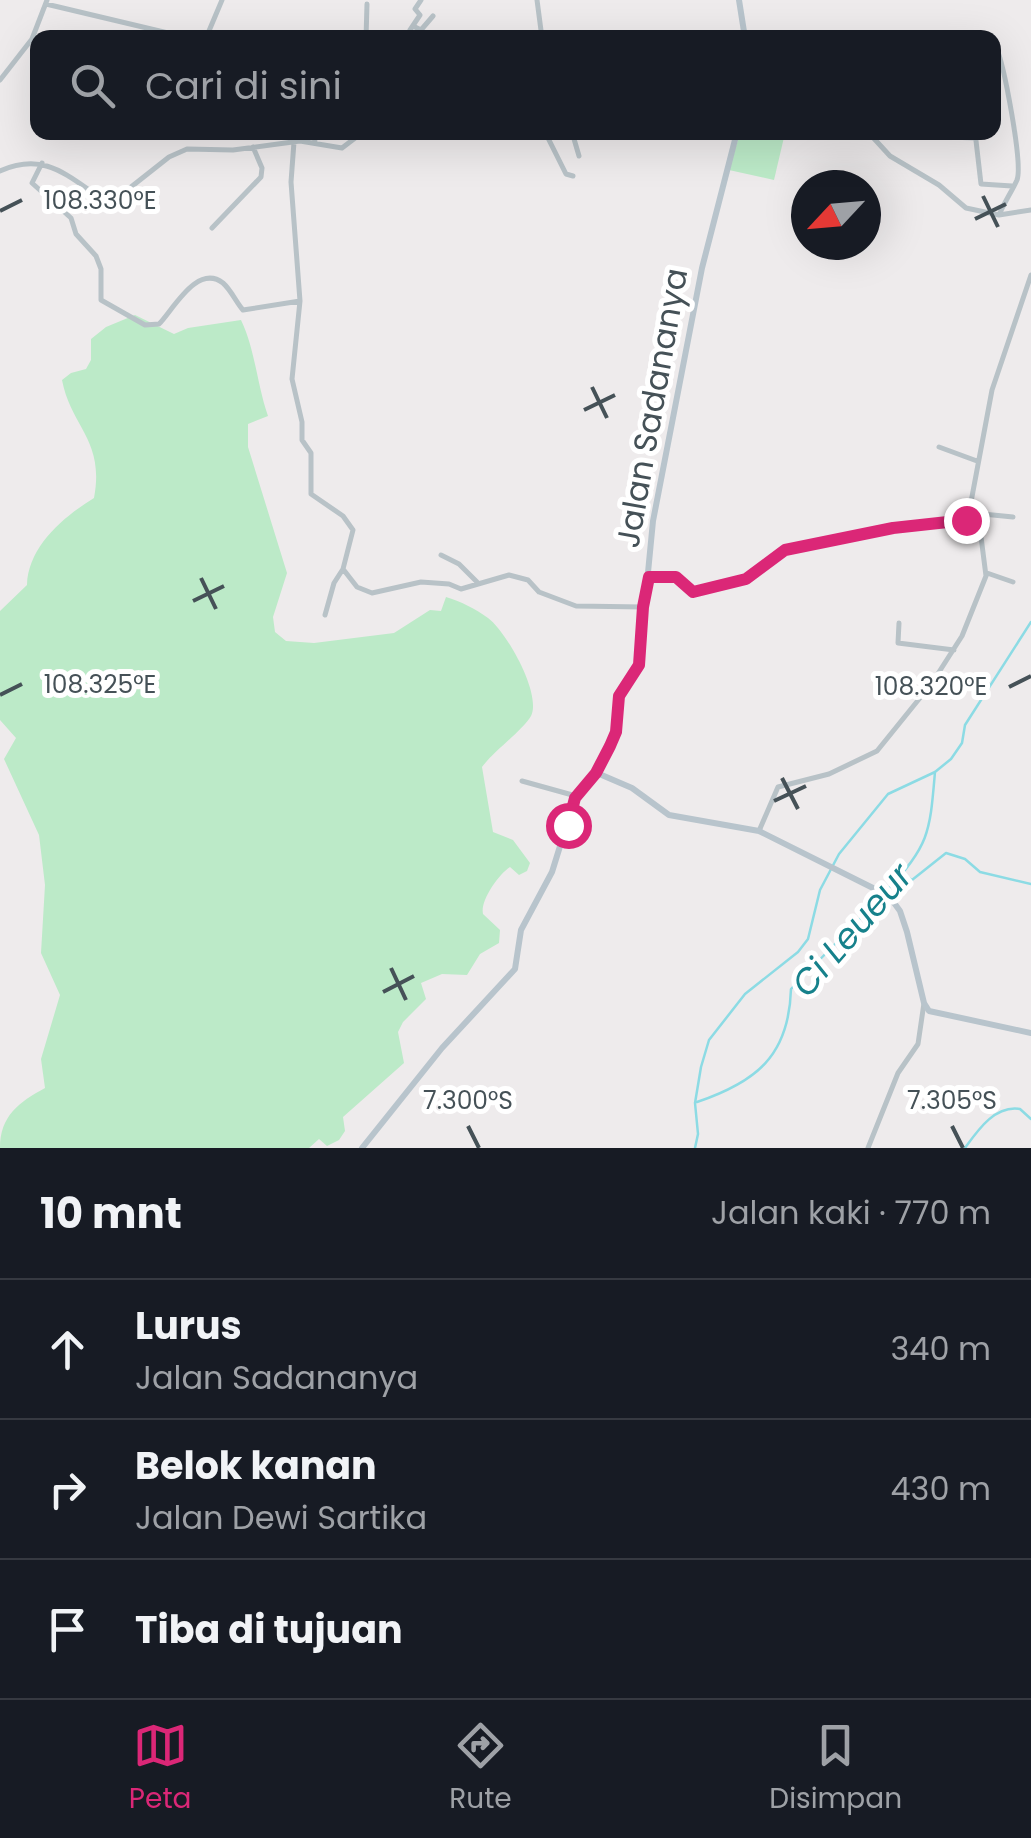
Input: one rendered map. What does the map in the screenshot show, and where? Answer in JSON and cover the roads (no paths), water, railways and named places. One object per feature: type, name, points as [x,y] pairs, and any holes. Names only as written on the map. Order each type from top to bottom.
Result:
[{"type":"street","points":[[209,30],[222,0]]},
{"type":"street","points":[[421,0],[415,9],[420,16],[412,28],[420,30],[433,16]]},
{"type":"street","points":[[537,0],[541,30]]},
{"type":"street","points":[[739,0],[745,30]]},
{"type":"street","points":[[34,30],[46,2],[157,30]]},
{"type":"street","points":[[366,30],[367,4]]},
{"type":"street","points":[[0,80],[30,39]]},
{"type":"street","points":[[999,215],[1018,177],[1019,156],[1001,60]]},
{"type":"street","points":[[0,171],[21,162],[42,163],[110,202],[179,151],[294,142],[342,148],[353,140]]},
{"type":"street","points":[[549,140],[566,174],[573,176]]},
{"type":"street","points":[[574,140],[579,156]]},
{"type":"street","name":"Jalan Sadananya","points":[[362,1148],[442,1048],[515,969],[521,930],[552,872],[576,796],[596,773],[616,732],[621,690],[639,665],[653,521],[702,268],[735,140]]},
{"type":"street","points":[[875,140],[890,156],[939,185],[961,206],[999,215],[1031,210]]},
{"type":"street","points":[[977,140],[981,184],[1012,186]]},
{"type":"street","points":[[294,142],[291,182],[300,301],[292,379],[302,440],[311,453],[311,494],[343,516],[353,530],[325,616]]},
{"type":"street","points":[[212,228],[261,177],[262,168],[253,148]]},
{"type":"street","points":[[42,163],[32,180],[34,185],[71,218],[76,234],[96,256],[101,269],[101,300],[131,318],[150,326],[159,324],[191,286],[211,278],[226,285],[243,310],[300,301]]},
{"type":"street","points":[[649,577],[676,577],[693,592],[711,590],[746,579],[785,550],[893,528],[966,520],[970,516],[992,390],[1031,275]]},
{"type":"street","points":[[939,447],[977,461]]},
{"type":"street","points":[[978,518],[983,514],[1013,517]]},
{"type":"street","points":[[970,516],[978,518]]},
{"type":"street","points":[[759,831],[772,794],[781,785],[829,774],[877,752],[932,683],[954,650],[987,573],[978,518]]},
{"type":"street","points":[[441,556],[459,564],[477,582]]},
{"type":"street","points":[[343,569],[358,587],[372,593],[421,582],[460,589],[511,575],[576,606],[643,607]]},
{"type":"street","points":[[987,573],[1013,582]]},
{"type":"street","points":[[900,622],[898,644],[954,650]]},
{"type":"street","points":[[596,773],[628,785],[674,817],[759,831],[874,887],[900,911],[929,1011],[1031,1034]]},
{"type":"street","points":[[522,781],[576,796]]},
{"type":"street","points":[[868,1148],[898,1074],[918,1044],[924,1003]]},
{"type":"waterway","name":"Ci Leueur","points":[[695,1148],[695,1103],[709,1040],[745,994],[798,952],[808,939],[820,890],[839,854],[888,794],[935,772],[951,759],[962,743],[965,725],[1031,622]]},
{"type":"waterway","name":"Ci Leueur","points":[[887,890],[920,849],[929,823],[935,772]]},
{"type":"waterway","points":[[904,875],[912,880],[946,853],[965,859],[980,872],[1031,884]]},
{"type":"waterway","name":"Ci Leueur","points":[[697,1102],[736,1085],[765,1063],[784,1032],[791,989],[882,896]]},
{"type":"waterway","points":[[965,1148],[988,1120],[1003,1111],[1020,1109],[1031,1119]]}]
